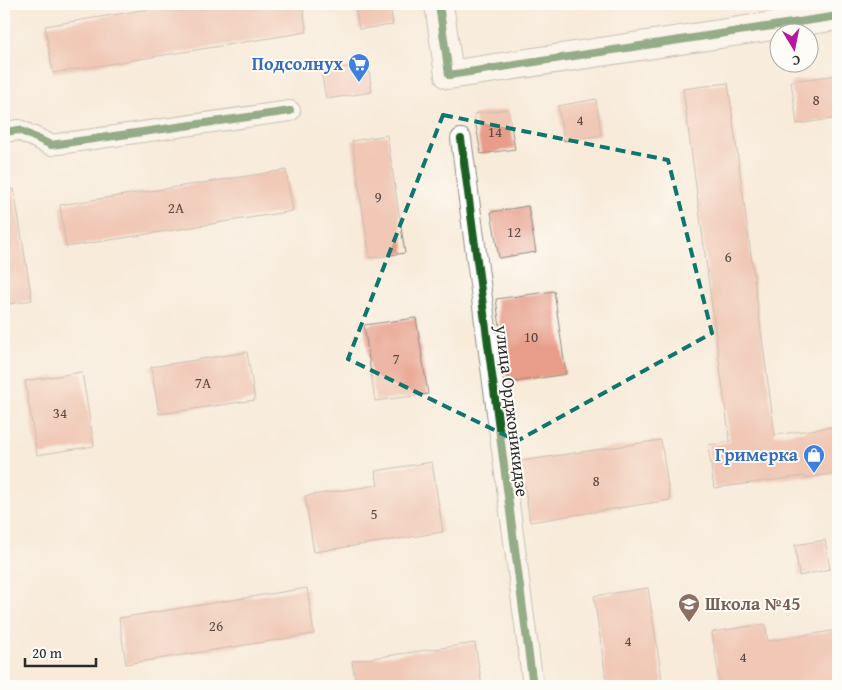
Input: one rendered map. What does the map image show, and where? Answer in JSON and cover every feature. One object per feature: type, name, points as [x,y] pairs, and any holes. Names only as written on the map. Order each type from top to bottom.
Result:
[{"type":"street","points":[[439,4],[449,75],[838,16]]},
{"type":"street","points":[[4,132],[19,130],[51,145],[290,111]]},
{"type":"street","name":"улица Орджоникидзе","points":[[461,139],[532,686]]},
{"type":"highlighted area","points":[[443,115],[668,160],[712,333],[517,441],[348,359]]},
{"type":"building","points":[[180,4],[302,4],[307,32],[53,73],[45,26]]},
{"type":"building","points":[[355,4],[390,4],[393,25],[359,29]]},
{"type":"building","points":[[368,64],[372,92],[326,99],[321,71]]},
{"type":"building","points":[[838,75],[838,118],[797,124],[791,81]]},
{"type":"building","points":[[728,83],[775,435],[838,426],[838,473],[714,488],[708,445],[730,442],[683,89]]},
{"type":"building","points":[[596,99],[601,135],[564,141],[558,106]]},
{"type":"building","points":[[508,109],[515,149],[481,154],[474,114]]},
{"type":"building","points":[[387,135],[405,253],[370,258],[352,141]]},
{"type":"building","points":[[286,170],[293,211],[66,247],[60,205]]},
{"type":"building","points":[[14,189],[32,300],[4,305],[4,190]]},
{"type":"building","points":[[528,206],[536,252],[499,258],[491,212]]},
{"type":"building","points":[[554,291],[566,374],[508,383],[496,299]]},
{"type":"building","points":[[416,318],[428,394],[375,401],[364,325]]},
{"type":"building","points":[[247,352],[255,400],[159,414],[151,367]]},
{"type":"building","points":[[82,372],[94,446],[37,455],[25,381]]},
{"type":"building","points":[[661,440],[670,500],[530,522],[521,461]]},
{"type":"building","points":[[432,462],[443,532],[314,552],[305,496],[378,485],[375,471]]},
{"type":"building","points":[[825,540],[830,569],[799,576],[795,545]]},
{"type":"building","points":[[307,588],[314,634],[126,664],[119,618]]},
{"type":"building","points":[[648,588],[663,686],[607,686],[594,596]]},
{"type":"building","points":[[765,624],[768,641],[838,630],[838,686],[720,686],[712,632]]},
{"type":"building","points":[[475,643],[482,686],[356,686],[352,661]]},
{"type":"cycle path","points":[[439,4],[449,75],[838,16]]},
{"type":"cycle path","points":[[4,132],[19,130],[51,145],[290,111]]},
{"type":"cycle path","points":[[461,139],[533,686]]},
{"type":"place","name":"Подсолнух","points":[[359,83]]},
{"type":"place","name":"Гримерка","points":[[814,474]]},
{"type":"place","name":"Школа №45","points":[[689,623]]}]
